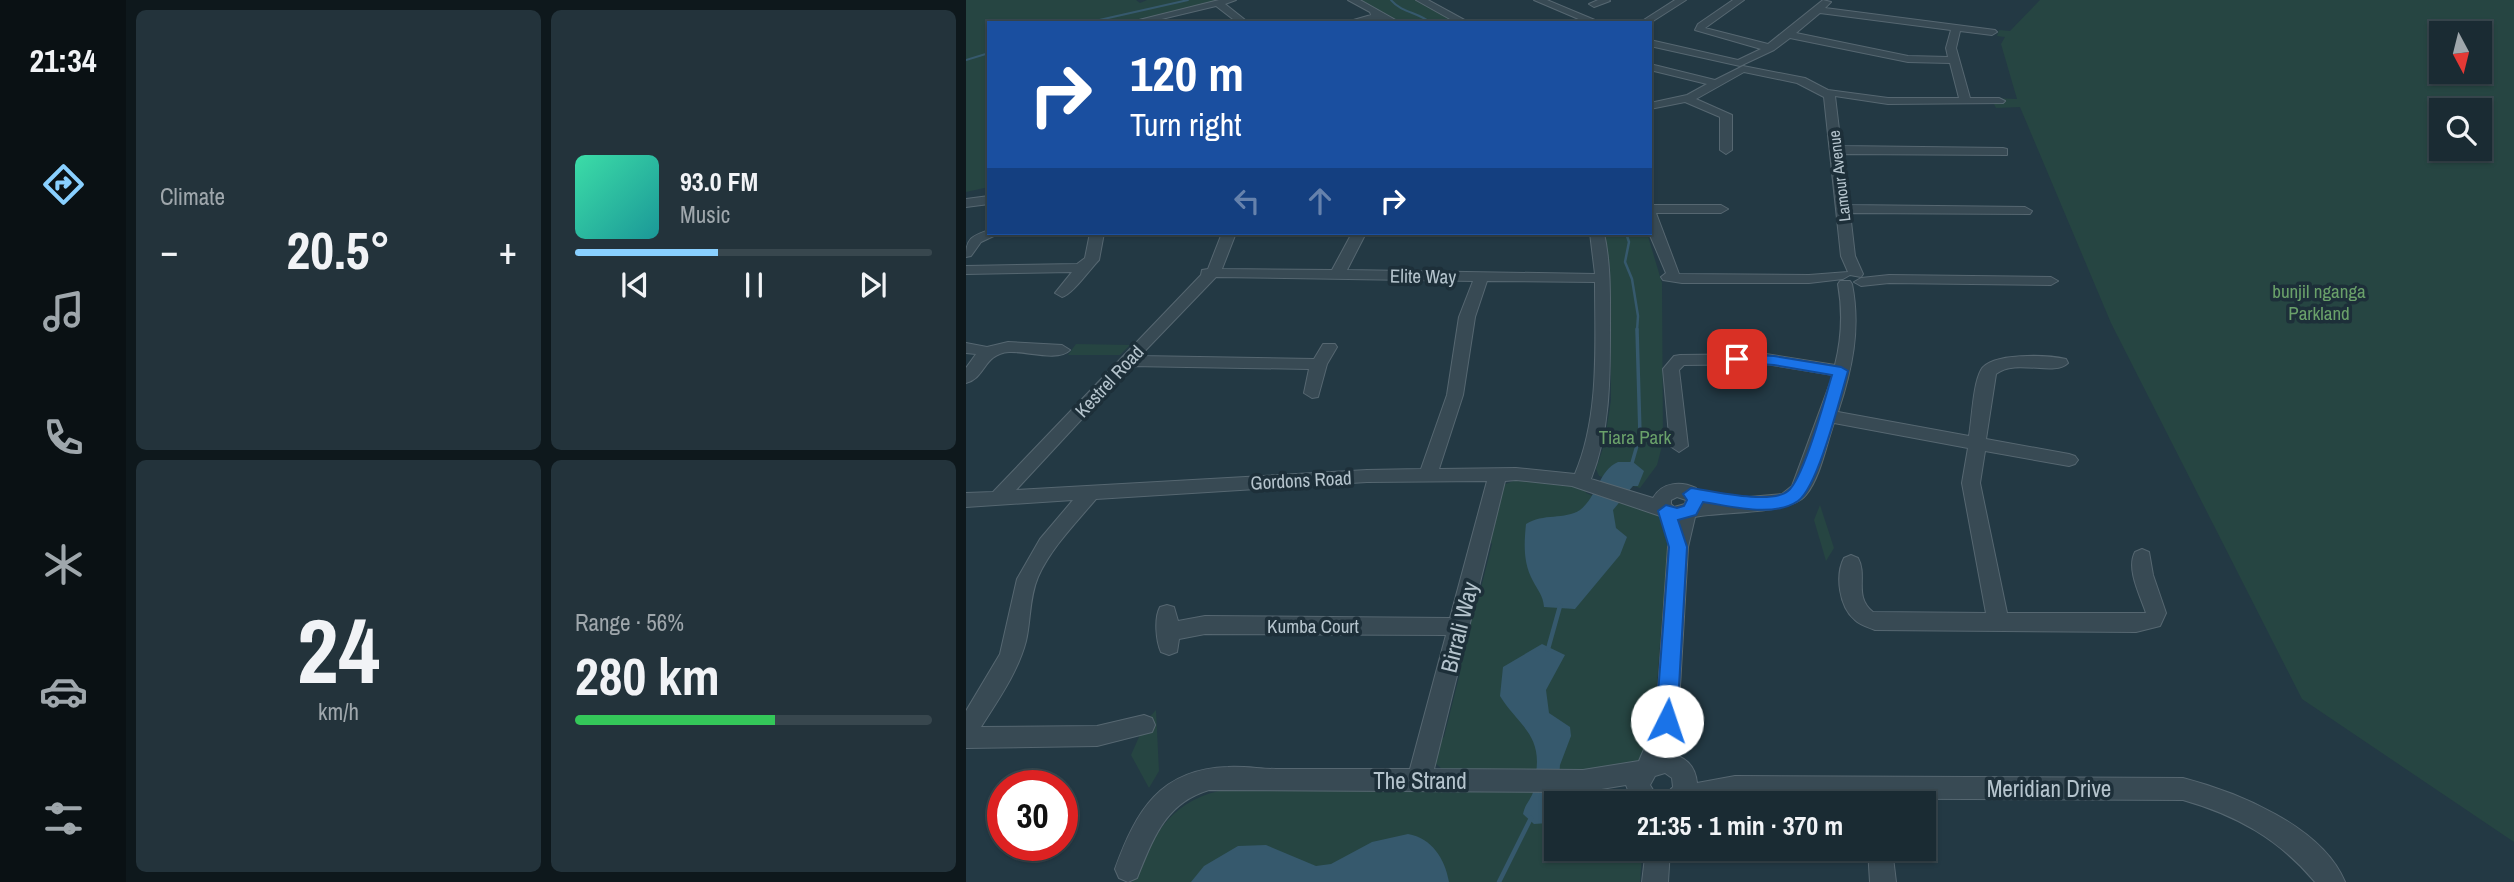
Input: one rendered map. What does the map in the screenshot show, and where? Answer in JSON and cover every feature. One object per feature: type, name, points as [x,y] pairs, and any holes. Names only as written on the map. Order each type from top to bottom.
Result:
[{"type":"street","points":[[1142,21],[1220,5],[1231,0]]},
{"type":"street","points":[[1353,0],[1374,10],[1376,16]]},
{"type":"street","points":[[1422,0],[1461,21]]},
{"type":"street","points":[[1539,0],[1591,21]]},
{"type":"street","points":[[1648,21],[1681,0]]},
{"type":"street","points":[[1739,0],[1700,26],[1700,30],[1770,48]]},
{"type":"street","points":[[1220,5],[1241,21]]},
{"type":"street","points":[[1652,106],[1687,99],[1790,35],[1825,6],[1850,14],[1992,32]]},
{"type":"street","points":[[1572,15],[1580,21]]},
{"type":"street","points":[[1637,21],[1658,15]]},
{"type":"street","points":[[1356,21],[1376,16],[1390,21]]},
{"type":"street","points":[[1956,29],[1950,46],[1965,99]]},
{"type":"street","points":[[1790,35],[1908,60],[1954,60]]},
{"type":"street","points":[[1652,43],[1814,85],[1828,95],[1846,94],[1880,101],[1999,101]]},
{"type":"street","points":[[1652,66],[1717,81]]},
{"type":"street","name":"Lamour Avenue","points":[[1665,504],[1677,490],[1690,506],[1779,501],[1799,491],[1806,478],[1850,337],[1851,279],[1828,95]]},
{"type":"street","points":[[1687,99],[1726,115],[1727,150]]},
{"type":"street","points":[[1836,150],[2003,152]]},
{"type":"street","points":[[966,195],[987,193]]},
{"type":"street","points":[[966,203],[987,200]]},
{"type":"street","points":[[1652,209],[1721,209]]},
{"type":"street","points":[[1842,209],[2025,211]]},
{"type":"street","points":[[1652,220],[1664,256],[1663,270],[1677,279],[2051,281]]},
{"type":"street","points":[[966,253],[976,239],[987,235]]},
{"type":"street","points":[[966,270],[1080,268],[1090,263],[1094,256],[1097,235]]},
{"type":"street","name":"Kestrel Road","points":[[1003,498],[1031,464],[1211,273],[1228,235]]},
{"type":"street","points":[[1337,275],[1358,235]]},
{"type":"street","points":[[1581,482],[1594,450],[1602,400],[1604,278],[1597,235]]},
{"type":"street","points":[[1062,293],[1078,276],[1080,268]]},
{"type":"street","name":"Elite Way","points":[[1211,273],[1604,278]]},
{"type":"street","points":[[1428,475],[1455,394],[1467,317],[1482,276]]},
{"type":"street","points":[[984,353],[1008,347],[1062,350]]},
{"type":"street","points":[[1312,393],[1314,377],[1329,347]]},
{"type":"street","points":[[966,348],[979,349],[984,353]]},
{"type":"street","points":[[966,378],[981,361],[984,353]]},
{"type":"street","points":[[1680,449],[1671,369],[1680,360],[1766,359],[1841,371]]},
{"type":"street","points":[[1128,361],[1320,364]]},
{"type":"street","points":[[1998,621],[1971,483],[1989,368],[2002,363],[2060,363]]},
{"type":"street","points":[[1826,416],[2069,460]]},
{"type":"street","name":"Gordons Road","points":[[966,500],[1428,475],[1498,474],[1540,475],[1581,482],[1665,504]]},
{"type":"street","name":"Birrali Way","points":[[1419,781],[1498,474]]},
{"type":"street","points":[[966,731],[1011,654],[1017,635],[1020,601],[1028,576],[1083,493]]},
{"type":"street","points":[[1665,504],[1678,547]]},
{"type":"street","points":[[1680,785],[1667,721],[1678,547],[1690,506]]},
{"type":"street","points":[[1851,563],[1853,604],[1866,619],[2149,622],[2156,613],[2143,575],[2142,557]]},
{"type":"street","name":"Kumba Court","points":[[1168,630],[1205,625],[1458,627]]},
{"type":"street","points":[[1642,791],[1638,783],[1667,721]]},
{"type":"street","points":[[966,738],[1097,736],[1111,741],[1144,725]]},
{"type":"street","name":"The Strand","points":[[1573,781],[1647,768],[1666,761],[1680,785]]},
{"type":"street","name":"The Strand","points":[[1125,876],[1157,821],[1177,803],[1212,786],[1258,779],[1516,780],[1573,781],[1625,791]]},
{"type":"street","name":"Meridian Drive","points":[[1680,785],[1805,791]]},
{"type":"street","name":"Meridian Drive","points":[[1936,794],[2183,789],[2219,798],[2262,817],[2307,853],[2332,882]]},
{"type":"street","points":[[1655,882],[1656,861]]},
{"type":"street","points":[[1881,861],[1883,882]]},
{"type":"green space","points":[[966,0],[1136,0],[1140,3],[1147,0],[1225,0],[1135,21],[987,21],[987,187],[966,192]]},
{"type":"green space","points":[[1360,0],[1417,0],[1456,21],[1398,21]]},
{"type":"green space","name":"bunjil nganga Parkland","points":[[2040,0],[2514,0],[2514,842],[2302,699],[2111,323],[2020,107],[1996,108],[1991,98],[2017,99],[2001,44],[2005,37],[1997,36],[1999,30],[2010,31]]},
{"type":"green space","name":"Tiara Park","points":[[1603,235],[1648,235],[1662,283],[1663,442],[1657,465],[1640,488],[1599,476],[1596,469],[1604,445],[1611,400],[1610,268]]},
{"type":"green space","points":[[1076,344],[1130,345],[1120,355],[1068,355]]},
{"type":"green space","points":[[1516,480],[1553,482],[1585,488],[1586,493],[1610,502],[1634,502],[1650,508],[1661,517],[1667,528],[1671,555],[1667,599],[1663,603],[1654,723],[1658,728],[1642,761],[1613,772],[1443,770],[1434,762],[1437,742],[1444,737],[1460,673],[1456,668],[1474,595],[1480,592],[1492,544],[1488,538],[1503,485]]},
{"type":"green space","points":[[1820,505],[1834,548],[1826,561],[1814,520]]},
{"type":"green space","points":[[1156,710],[1159,771],[1149,788],[1131,755],[1146,721]]},
{"type":"green space","points":[[1229,789],[1602,790],[1606,791],[1544,791],[1544,861],[1642,861],[1640,882],[1132,882],[1148,848],[1167,820],[1193,800]]},
{"type":"water","points":[[1618,462],[1633,462],[1644,471],[1638,486],[1633,486],[1613,510],[1616,528],[1627,537],[1620,555],[1575,609],[1544,607],[1526,560],[1526,524],[1580,510],[1586,505],[1606,471]]},
{"type":"water","points":[[1542,644],[1565,655],[1546,690],[1549,713],[1570,727],[1571,736],[1560,765],[1558,791],[1544,791],[1544,823],[1534,824],[1523,814],[1532,795],[1537,760],[1532,739],[1500,696],[1503,667]]},
{"type":"water","points":[[1408,834],[1424,840],[1436,851],[1449,882],[1191,882],[1204,866],[1238,846],[1266,845],[1316,866],[1331,864],[1372,842]]},
{"type":"waterway","points":[[1095,21],[1188,0]]},
{"type":"waterway","points":[[1391,0],[1400,8],[1428,21]]},
{"type":"waterway","points":[[966,60],[987,54]]},
{"type":"waterway","points":[[1627,235],[1629,242],[1625,262],[1632,279],[1638,316],[1637,330]]},
{"type":"waterway","points":[[1632,463],[1640,435],[1637,330]]},
{"type":"waterway","points":[[1548,649],[1560,606]]},
{"type":"waterway","points":[[1499,882],[1531,818]]},
{"type":"route","points":[[1667,721],[1678,547],[1666,511],[1671,514],[1690,511],[1695,504],[1691,494],[1744,502],[1779,501],[1794,496],[1806,478],[1841,371],[1766,359],[1737,359]]}]
